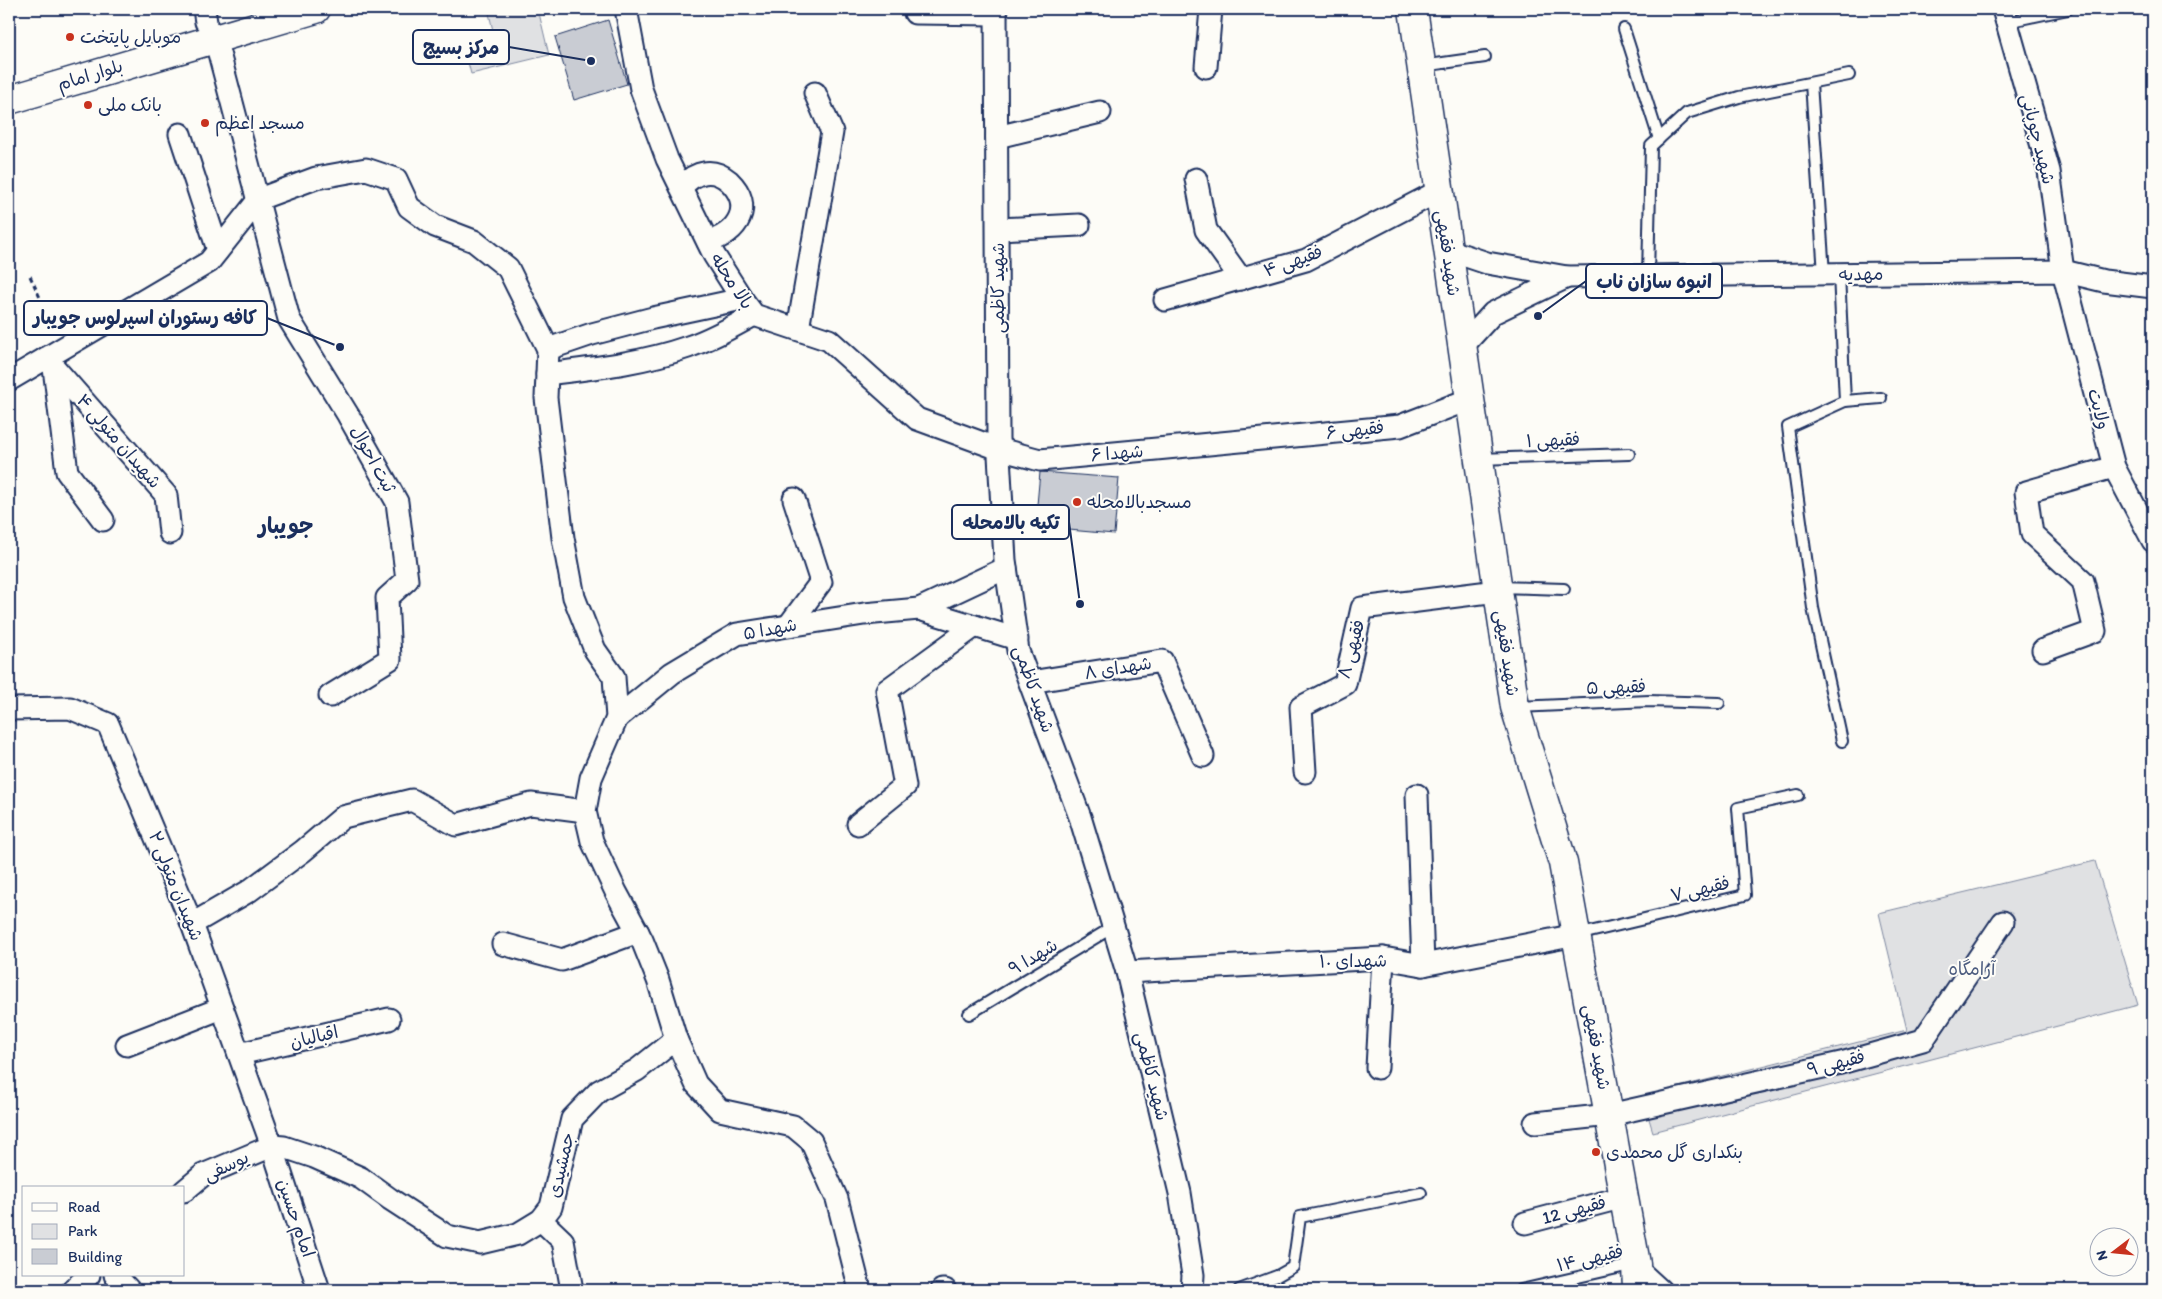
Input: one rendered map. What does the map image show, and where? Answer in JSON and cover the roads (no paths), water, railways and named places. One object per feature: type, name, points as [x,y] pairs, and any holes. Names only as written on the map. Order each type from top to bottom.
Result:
[{"type":"main road","name":"بلوار امام","points":[[9,100],[250,9]]},
{"type":"main road","name":"بلوار امام","points":[[9,82],[209,23],[316,9]]},
{"type":"main road","name":"شهید فقیهی","points":[[1412,9],[1514,707],[1562,863],[1637,1274]]},
{"type":"street","name":"بالا محله","points":[[626,9],[641,89],[667,159],[708,242],[748,307],[798,330],[829,340],[917,419],[999,449]]},
{"type":"street","points":[[1206,67],[1211,9]]},
{"type":"street","points":[[915,13],[996,11]]},
{"type":"street","name":"شهید کاظمی","points":[[996,11],[999,449],[1006,568],[1018,651],[1080,817],[1127,972],[1180,1193],[1194,1274],[1192,1290]]},
{"type":"street","name":"شهید چوپانی","points":[[2005,15],[2049,172],[2063,271]]},
{"type":"street","points":[[209,23],[259,199]]},
{"type":"street","points":[[798,330],[832,132],[815,93]]},
{"type":"street","points":[[997,137],[1100,112]]},
{"type":"street","points":[[180,134],[218,250]]},
{"type":"street","points":[[9,380],[55,358],[209,262],[259,199],[316,178],[366,169],[396,179],[409,207],[435,226],[474,241],[508,268],[548,349],[546,398],[563,538],[574,597],[595,650],[614,677],[617,718],[591,778],[584,811],[592,841],[616,892],[638,932],[658,980],[676,1039],[696,1084],[720,1110],[793,1126],[811,1141],[837,1199],[860,1290]]},
{"type":"street","points":[[680,186],[696,175],[712,172],[723,176],[737,190],[742,204],[738,221],[725,234],[708,242]]},
{"type":"street","points":[[1196,179],[1206,230],[1241,279]]},
{"type":"street","name":"فقیهی ۴","points":[[1166,300],[1306,260],[1439,191]]},
{"type":"street","name":"ثبت احوال","points":[[259,199],[289,318],[348,415],[397,502],[406,580],[387,598],[390,659],[330,696]]},
{"type":"street","points":[[998,229],[1079,225]]},
{"type":"street","points":[[1448,250],[1487,263],[1567,277]]},
{"type":"street","name":"مهدیه","points":[[1567,277],[2063,271],[2104,281],[2153,287]]},
{"type":"street","name":"ولایت","points":[[2063,271],[2114,467],[2153,541]]},
{"type":"street","points":[[1462,347],[1493,313],[1567,277]]},
{"type":"street","points":[[548,349],[592,334],[627,325],[748,307]]},
{"type":"street","points":[[547,374],[612,366],[688,347],[728,329],[748,307]]},
{"type":"street","points":[[55,358],[67,472],[103,520]]},
{"type":"street","name":"شهیدان متولی ۴","points":[[55,358],[166,495],[170,533]]},
{"type":"street","name":"فقیهی ۶","points":[[1237,442],[1400,426],[1470,399]]},
{"type":"street","name":"شهدا ۶","points":[[999,449],[1040,460],[1237,442]]},
{"type":"street","points":[[2043,650],[2095,631],[2083,581],[2032,534],[2026,492],[2114,467]]},
{"type":"street","points":[[788,625],[821,582],[794,500]]},
{"type":"street","name":"شهدا ۵","points":[[918,610],[1006,568]]},
{"type":"street","name":"فقیهی ۸","points":[[1305,772],[1301,706],[1344,684],[1362,608],[1497,589]]},
{"type":"street","name":"شهدا ۵","points":[[617,718],[672,673],[736,634],[864,614],[918,610],[1017,639]]},
{"type":"street","points":[[858,824],[904,786],[887,690],[975,626]]},
{"type":"street","name":"شهدای ۸","points":[[1030,682],[1162,660],[1203,756]]},
{"type":"street","name":"شهیدان متولی ۲","points":[[9,710],[70,708],[108,724],[192,924],[272,1146]]},
{"type":"street","points":[[1417,795],[1423,965]]},
{"type":"street","points":[[192,924],[249,891],[303,851],[343,817],[412,800],[456,825],[531,804],[584,811]]},
{"type":"street","name":"فقیهی ۹","points":[[1534,1123],[1609,1115],[1841,1063],[1924,1040],[2003,922]]},
{"type":"street","points":[[503,944],[562,960],[638,932]]},
{"type":"street","name":"شهدای ۱۰","points":[[1127,972],[1383,958],[1423,965],[1576,935]]},
{"type":"street","points":[[1377,1068],[1383,958]]},
{"type":"street","points":[[127,1045],[222,1008]]},
{"type":"street","name":"اقبالیان","points":[[239,1054],[388,1019]]},
{"type":"street","name":"جمشیدی","points":[[272,1146],[284,1147],[314,1157],[361,1178],[390,1200],[448,1236],[480,1243],[518,1234],[541,1220],[551,1207],[572,1119],[599,1091],[637,1070],[676,1039]]},
{"type":"street","name":"یوسفی","points":[[185,1190],[203,1175],[272,1146]]},
{"type":"street","name":"امام حسین","points":[[272,1146],[319,1290]]},
{"type":"street","name":"فقیهی 12","points":[[1525,1222],[1624,1197]]},
{"type":"street","points":[[541,1220],[563,1241],[572,1290]]},
{"type":"street","points":[[1637,1274],[1660,1290]]},
{"type":"street","points":[[73,1290],[88,1276]]},
{"type":"street","points":[[116,1276],[129,1290]]},
{"type":"lane","points":[[2005,15],[2068,9]]},
{"type":"lane","points":[[1624,29],[1659,139]]},
{"type":"lane","points":[[1421,66],[1485,57]]},
{"type":"lane","points":[[1648,276],[1651,146],[1686,113],[1739,97],[1849,74]]},
{"type":"lane","points":[[1811,82],[1845,400]]},
{"type":"lane","points":[[1842,741],[1813,608],[1788,427],[1845,400],[1881,398]]},
{"type":"lane","name":"فقیهی ۱","points":[[1478,459],[1629,454]]},
{"type":"lane","points":[[1497,589],[1564,589]]},
{"type":"lane","name":"فقیهی ۵","points":[[1514,707],[1649,701],[1719,703]]},
{"type":"lane","name":"فقیهی ۷","points":[[1576,935],[1745,895],[1738,808],[1798,795]]},
{"type":"lane","name":"شهدا ۹","points":[[969,1014],[1113,927]]},
{"type":"lane","points":[[1238,1290],[1277,1276],[1293,1267],[1300,1217],[1421,1194]]},
{"type":"lane","name":"فقیهی ۱۴","points":[[1521,1290],[1637,1274]]},
{"type":"place","name":"موبایل پایتخت","points":[[70,37]]},
{"type":"place","name":"مرکز بسیج","points":[[591,61]]},
{"type":"place","name":"بانک ملی","points":[[88,105]]},
{"type":"place","name":"مسجد اعظم","points":[[205,123]]},
{"type":"place","name":"انبوه سازان ناب","points":[[1538,316]]},
{"type":"place","name":"کافه رستوران اسپرلوس جویبار","points":[[340,347]]},
{"type":"place","name":"مسجدبالامحله","points":[[1077,502]]},
{"type":"place","name":"تکیه بالامحله","points":[[1080,604]]},
{"type":"place","name":"بنکداری گل محمدی","points":[[1596,1152]]},
{"type":"district","name":"جویبار","points":[[286,525]]},
{"type":"park label","name":"آرامگاه","points":[[1972,969]]}]
